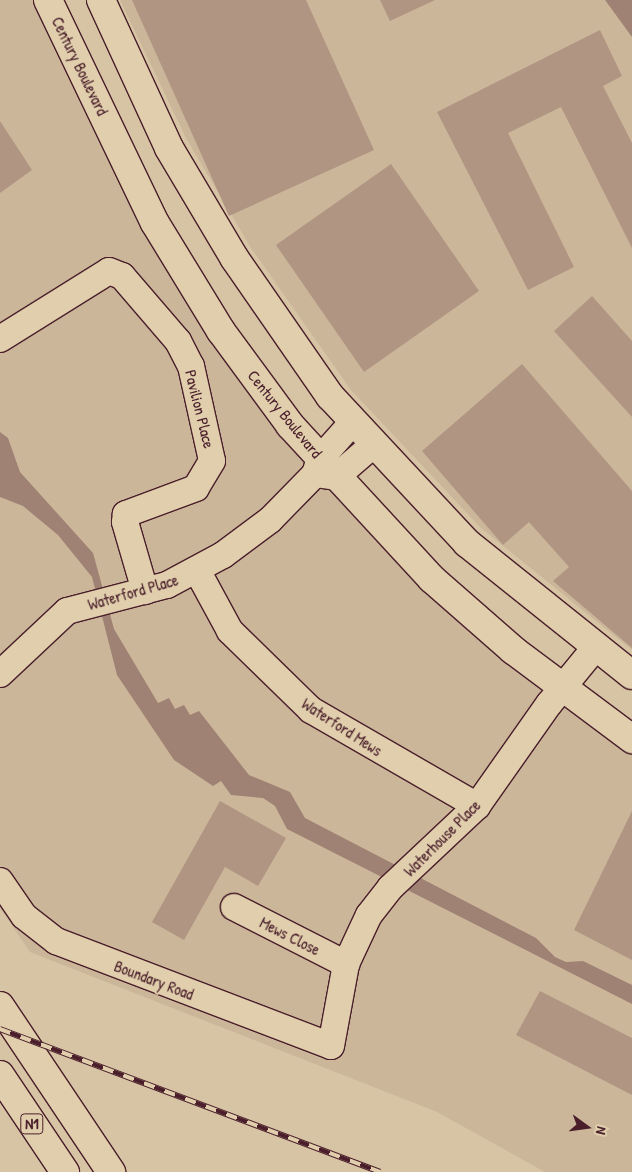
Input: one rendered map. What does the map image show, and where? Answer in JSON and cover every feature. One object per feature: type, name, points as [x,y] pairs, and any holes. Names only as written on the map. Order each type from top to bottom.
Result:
[{"type":"main road","name":"Century Boulevard","points":[[48,0],[155,222],[221,330],[324,470],[432,579],[561,688],[632,739]]},
{"type":"main road","points":[[101,0],[169,148],[235,259],[353,422],[467,543],[595,648],[632,675]]},
{"type":"main road","points":[[0,1006],[111,1172]]},
{"type":"main road","name":"N1","points":[[0,1075],[65,1172]]},
{"type":"street","name":"Pavilion Place","points":[[0,339],[109,271],[122,276],[178,341],[191,366],[212,461],[196,488],[126,514],[125,522],[145,591]]},
{"type":"street","points":[[324,470],[353,422]]},
{"type":"street","points":[[324,470],[373,445]]},
{"type":"street","name":"Waterford Place","points":[[0,674],[67,611],[145,591],[198,572],[270,520],[324,470]]},
{"type":"street","name":"Waterford Mews","points":[[198,572],[230,631],[311,710],[477,806]]},
{"type":"street","name":"Waterhouse Place","points":[[331,1046],[346,964],[369,915],[390,888],[420,862],[477,806],[561,688],[595,648]]},
{"type":"street","name":"Boundary Road","points":[[0,881],[24,916],[56,941],[331,1046]]},
{"type":"street","name":"Mews Close","points":[[234,908],[346,964]]},
{"type":"shaded area","points":[[0,0],[36,0],[285,429],[632,749],[632,1172],[545,1172],[437,1112],[30,952],[0,908]]},
{"type":"shaded area","points":[[120,0],[605,0],[632,37],[632,650],[481,528],[351,390],[251,248],[186,138]]},
{"type":"shaded area","points":[[605,0],[632,0],[632,37],[629,33]]},
{"type":"shaded area","points":[[0,432],[8,438],[20,472],[93,553],[114,629],[158,703],[169,698],[175,709],[184,705],[190,715],[199,711],[249,775],[290,792],[305,818],[536,938],[555,957],[566,962],[583,961],[632,985],[632,1004],[287,829],[275,806],[263,798],[231,795],[221,781],[213,786],[174,760],[117,675],[92,577],[58,535],[23,506],[0,497]]},
{"type":"building","points":[[132,0],[306,0],[374,150],[229,216]]},
{"type":"building","points":[[380,0],[435,0],[390,21]]},
{"type":"building","points":[[600,30],[622,76],[603,86],[632,143],[632,248],[561,107],[508,133],[574,267],[528,290],[437,112]]},
{"type":"building","points":[[0,121],[32,170],[0,193]]},
{"type":"building","points":[[391,164],[479,291],[364,372],[276,245]]},
{"type":"building","points":[[592,296],[632,341],[632,417],[554,331]]},
{"type":"building","points":[[522,364],[632,491],[632,648],[553,581],[569,567],[529,522],[503,545],[422,451]]},
{"type":"building","points":[[220,801],[286,838],[258,886],[225,867],[184,940],[152,922]]},
{"type":"building","points":[[632,811],[632,960],[574,930]]},
{"type":"building","points":[[540,991],[632,1038],[632,1095],[516,1035]]},
{"type":"railway","points":[[0,1029],[380,1172]]}]
